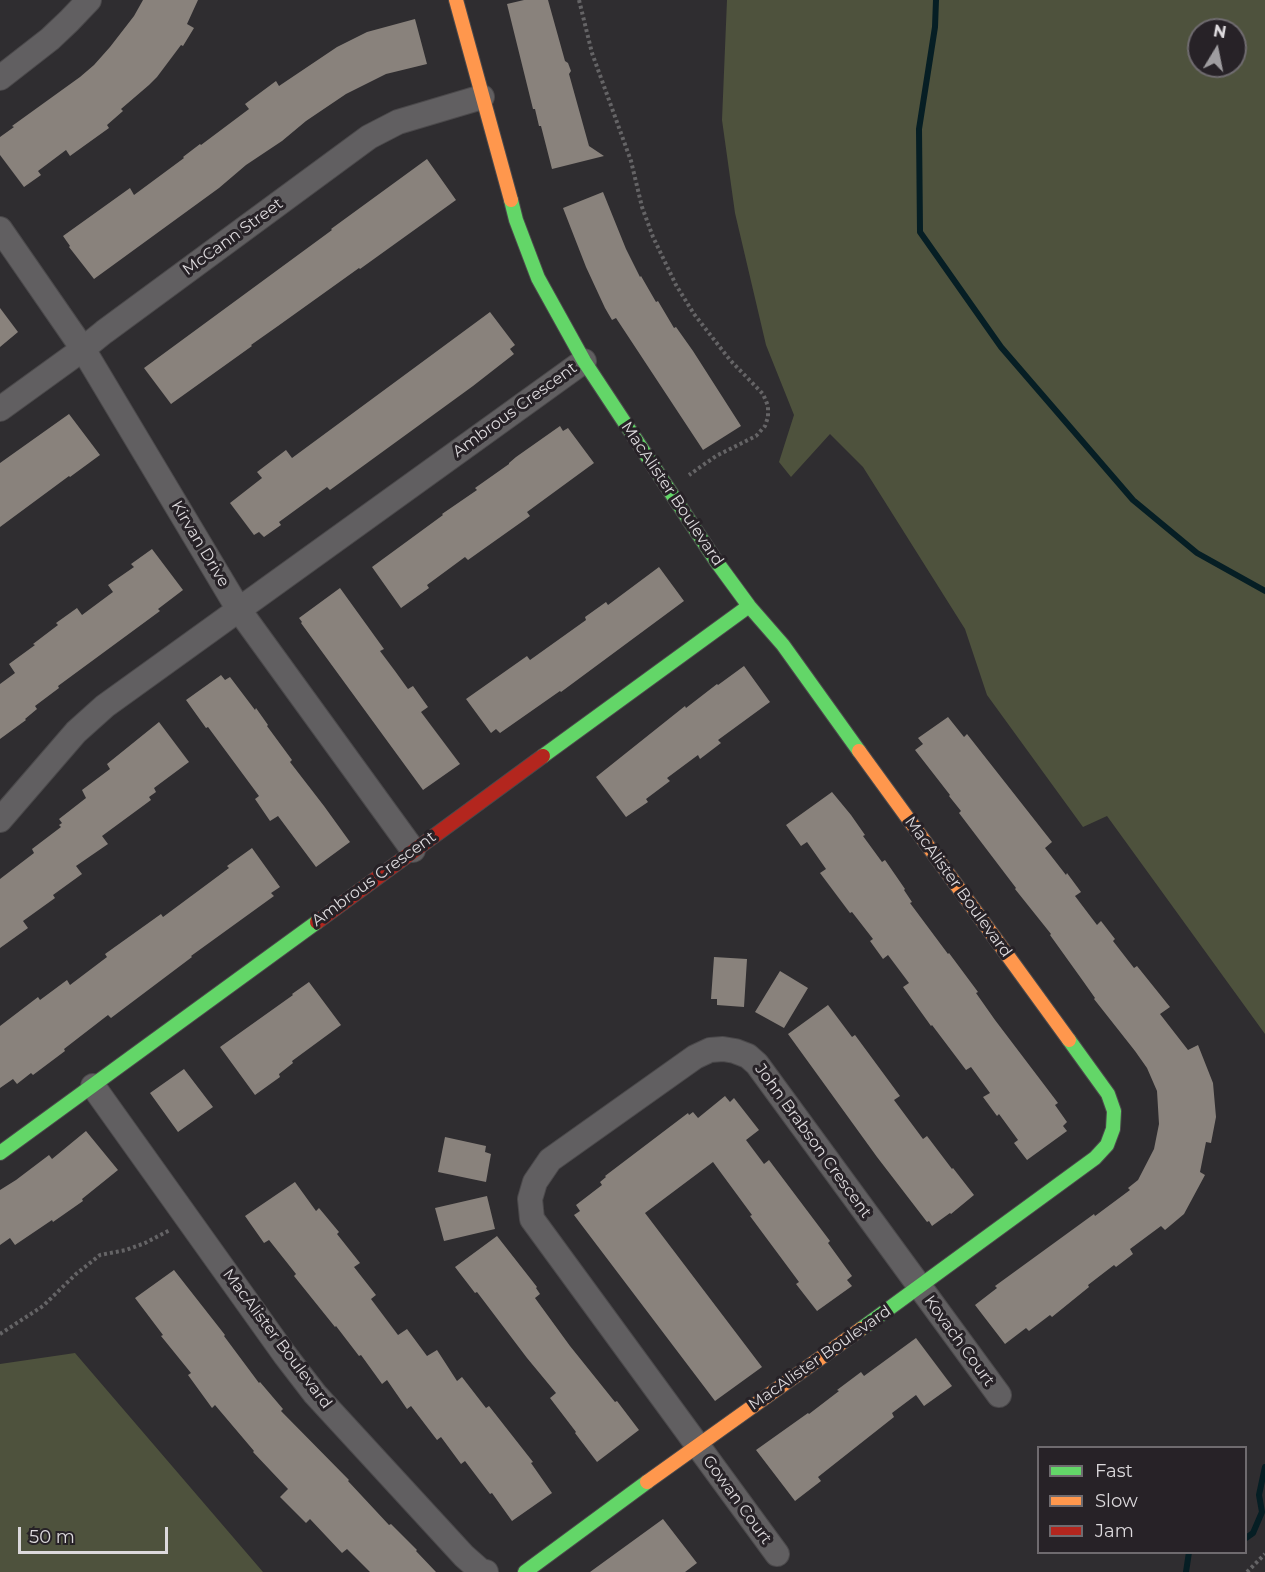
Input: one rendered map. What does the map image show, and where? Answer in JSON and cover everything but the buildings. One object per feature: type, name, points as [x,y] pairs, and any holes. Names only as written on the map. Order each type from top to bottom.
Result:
[{"type":"street","points":[[0,78],[50,39],[89,0]]},
{"type":"street","name":"MacAlister Boulevard","points":[[456,0],[516,220],[538,278],[584,361],[716,561],[749,606],[783,645],[1108,1094],[1114,1111],[1113,1129],[1107,1145],[1095,1158],[525,1572]]},
{"type":"street","name":"McCann Street","points":[[0,409],[369,137],[398,122],[482,97]]},
{"type":"street","name":"Kirvan Drive","points":[[0,229],[83,349],[239,610],[413,850]]},
{"type":"street","name":"Ambrous Crescent","points":[[0,820],[76,732],[98,712],[584,361]]},
{"type":"street","name":"Ambrous Crescent","points":[[0,1153],[749,606]]},
{"type":"street","name":"John Brabson Crescent","points":[[698,1445],[532,1219],[530,1199],[535,1182],[550,1160],[695,1057],[710,1050],[735,1051],[748,1056],[757,1064],[920,1287]]},
{"type":"street","name":"MacAlister Boulevard","points":[[93,1086],[315,1394],[464,1556],[481,1571],[486,1572]]},
{"type":"street","name":"Kovach Court","points":[[920,1287],[999,1395]]},
{"type":"street","name":"Gowan Court","points":[[698,1445],[777,1554]]},
{"type":"path","points":[[579,0],[592,53],[631,161],[642,207],[653,237],[676,285],[694,314],[730,360],[763,394],[768,406],[765,426],[756,436],[716,456],[669,490]]},
{"type":"path","points":[[0,1334],[43,1306],[76,1274],[100,1255],[145,1244],[168,1232],[187,1218]]},
{"type":"path","points":[[1246,1572],[1265,1554]]},
{"type":"green space","points":[[727,0],[1265,0],[1265,1034],[1107,816],[1083,827],[987,695],[965,629],[863,467],[830,434],[791,477],[779,462],[794,415],[766,345],[735,213],[722,120]]},
{"type":"green space","points":[[75,1353],[263,1572],[0,1572],[0,1364]]},
{"type":"waterway","points":[[936,0],[935,27],[919,129],[920,232],[1001,347],[1133,500],[1197,553],[1265,591]]},
{"type":"waterway","points":[[1247,1537],[1253,1533],[1262,1512],[1259,1495],[1265,1467]]},
{"type":"waterway","points":[[1186,1572],[1189,1554]]},
{"type":"traffic: fast","points":[[511,200],[516,220],[538,278],[584,361],[716,561],[749,606],[783,645],[859,751]]},
{"type":"traffic: fast","points":[[543,756],[749,606]]},
{"type":"traffic: fast","points":[[0,1153],[317,922]]},
{"type":"traffic: fast","points":[[861,1329],[1095,1158],[1107,1145],[1113,1129],[1114,1111],[1108,1094],[1069,1040]]},
{"type":"traffic: fast","points":[[525,1572],[647,1482]]},
{"type":"traffic: slow","points":[[456,0],[511,200]]},
{"type":"traffic: slow","points":[[859,751],[1069,1040]]},
{"type":"traffic: slow","points":[[647,1482],[861,1329]]},
{"type":"traffic: jam","points":[[317,922],[543,756]]}]
